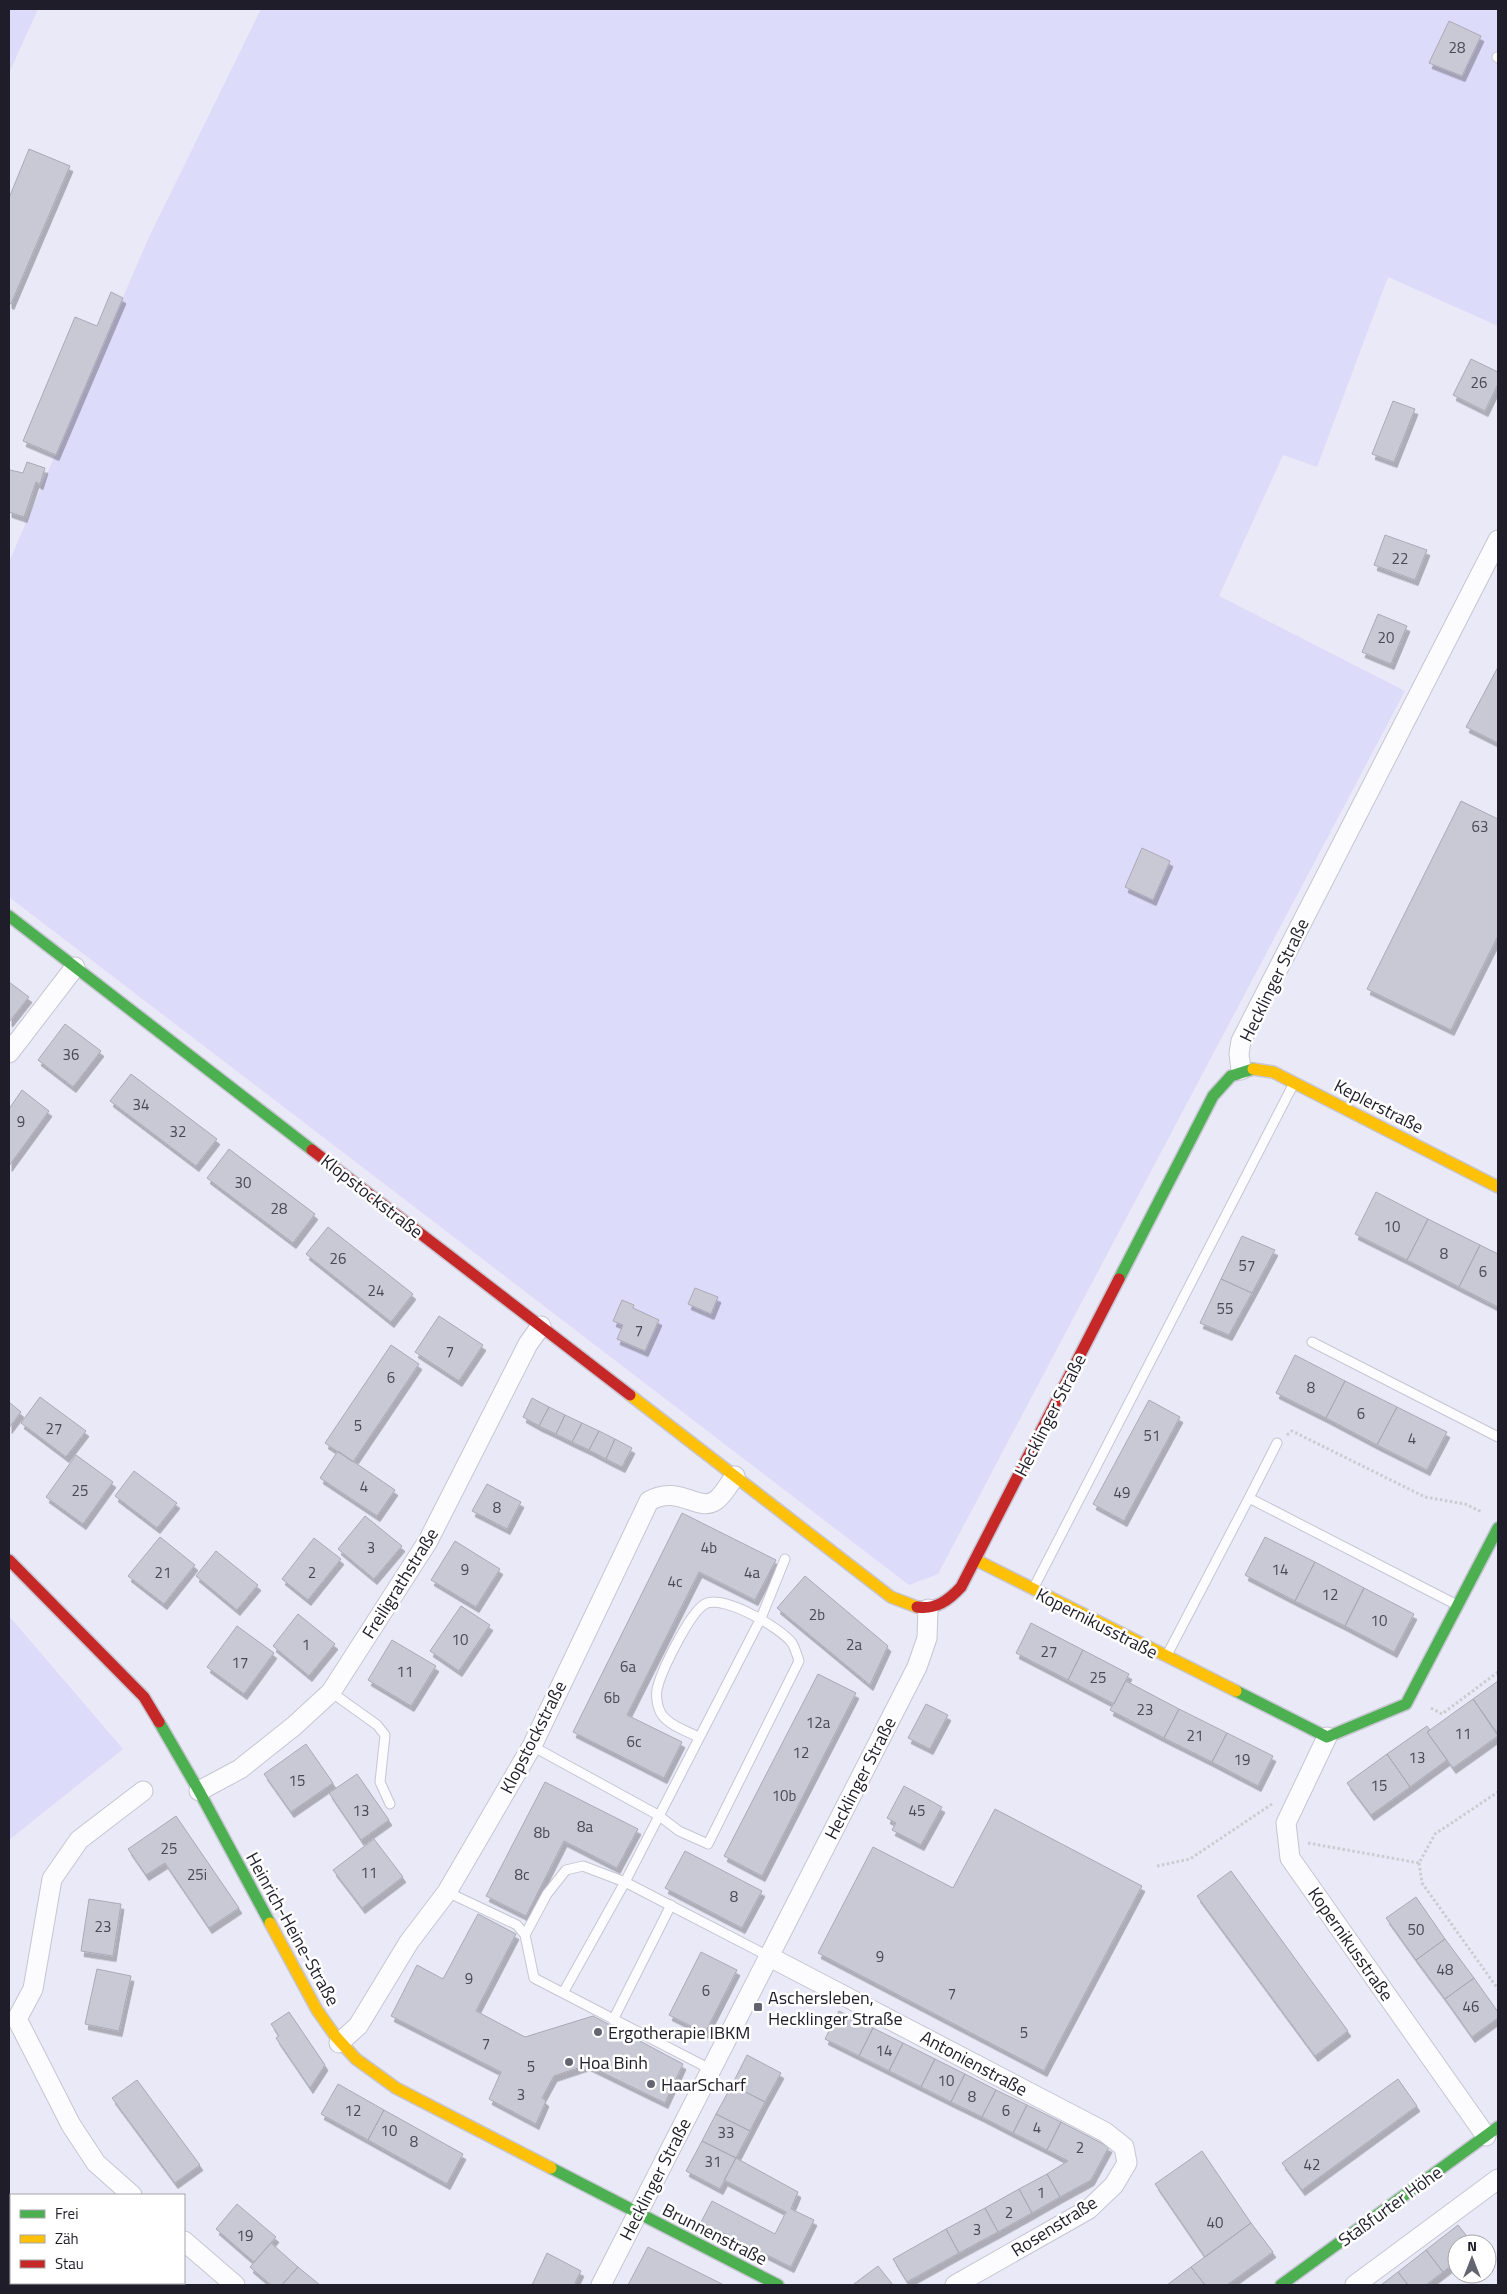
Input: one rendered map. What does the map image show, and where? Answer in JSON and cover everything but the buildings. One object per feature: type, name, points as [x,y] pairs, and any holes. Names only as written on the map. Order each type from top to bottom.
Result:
[{"type":"street","name":"Hecklinger Straße","points":[[601,2285],[917,1667],[927,1638],[928,1608],[951,1599],[961,1587],[1213,1096],[1220,1085],[1240,1070],[1239,1054],[1242,1041],[1498,540]]},
{"type":"street","name":"Klopstockstraße","points":[[9,916],[891,1597],[904,1605],[928,1608]]},
{"type":"street","points":[[9,1053],[75,967]]},
{"type":"street","name":"Keplerstraße","points":[[1240,1070],[1264,1070],[1295,1082],[1498,1187]]},
{"type":"street","name":"Freiligrathstraße","points":[[199,1791],[240,1768],[294,1726],[330,1692],[428,1541],[528,1344],[541,1326]]},
{"type":"street","name":"Klopstockstraße","points":[[340,2043],[358,2026],[409,1942],[447,1892],[532,1746],[649,1501],[658,1496],[670,1494],[700,1503],[709,1503],[716,1500],[735,1476]]},
{"type":"street","points":[[1327,1737],[1406,1704],[1498,1528]]},
{"type":"street","name":"Heinrich-Heine-Straße","points":[[9,1560],[144,1697],[199,1791],[308,1995],[340,2043],[354,2059],[374,2075],[396,2088],[637,2214]]},
{"type":"street","name":"Kopernikusstraße","points":[[976,1560],[1165,1657],[1327,1737],[1286,1823],[1290,1858],[1492,2131]]},
{"type":"street","points":[[131,2194],[96,2163],[71,2125],[17,2019],[33,1988],[52,1879],[79,1840],[143,1791]]},
{"type":"street","name":"Antonienstraße","points":[[768,1956],[1105,2132],[1124,2147]]},
{"type":"street","name":"Staßfurter Höhe","points":[[1281,2285],[1492,2131]]},
{"type":"street","name":"Rosenstraße","points":[[955,2285],[1089,2208],[1114,2185],[1127,2163],[1124,2147]]},
{"type":"street","points":[[1355,2285],[1498,2178]]},
{"type":"street","name":"Brunnenstraße","points":[[637,2214],[778,2285]]},
{"type":"street","points":[[185,2242],[235,2285]]},
{"type":"lane","points":[[1033,1590],[1295,1082]]},
{"type":"lane","points":[[1312,1342],[1498,1437]]},
{"type":"lane","points":[[1165,1657],[1277,1443]]},
{"type":"lane","points":[[1249,1498],[1457,1605]]},
{"type":"lane","points":[[562,1993],[625,1882],[698,1737],[761,1618],[785,1559]]},
{"type":"lane","points":[[532,1746],[658,1815],[679,1831],[708,1844],[799,1661],[792,1643],[761,1618],[720,1601],[705,1604],[690,1618],[662,1675],[656,1692],[659,1710],[668,1722],[698,1737]]},
{"type":"lane","points":[[330,1692],[377,1725],[385,1735],[380,1782],[390,1804]]},
{"type":"lane","points":[[525,1935],[548,1894],[566,1870],[583,1866],[625,1882],[768,1956]]},
{"type":"lane","points":[[447,1892],[518,1925],[525,1935],[534,1978],[710,2069]]},
{"type":"lane","points":[[613,2020],[671,1905]]},
{"type":"path","points":[[1277,1443],[1292,1431],[1426,1497],[1465,1504],[1490,1516]]},
{"type":"path","points":[[1410,1695],[1442,1714],[1498,1672]]},
{"type":"path","points":[[1498,1792],[1435,1834],[1419,1863],[1422,1883],[1498,1989]]},
{"type":"path","points":[[1157,1866],[1190,1859],[1276,1801]]},
{"type":"path","points":[[1288,1839],[1419,1863]]},
{"type":"shaded area","points":[[9,9],[38,9],[9,73]]},
{"type":"shaded area","points":[[261,9],[1498,9],[1498,326],[1388,277],[1317,467],[1283,455],[1219,596],[1405,691],[938,1574],[909,1585],[9,897],[9,562],[149,237]]},
{"type":"shaded area","points":[[9,1616],[123,1749],[9,1840]]},
{"type":"traffic: fast","points":[[9,916],[312,1150]]},
{"type":"traffic: fast","points":[[1119,1279],[1213,1096],[1231,1076],[1253,1069]]},
{"type":"traffic: fast","points":[[1236,1691],[1327,1737],[1406,1704],[1498,1528]]},
{"type":"traffic: fast","points":[[159,1722],[199,1791],[270,1923]]},
{"type":"traffic: fast","points":[[1281,2285],[1498,2127]]},
{"type":"traffic: fast","points":[[551,2168],[778,2285]]},
{"type":"traffic: slow","points":[[1253,1069],[1273,1072],[1498,1187]]},
{"type":"traffic: slow","points":[[630,1395],[891,1597],[917,1607]]},
{"type":"traffic: slow","points":[[976,1560],[1236,1691]]},
{"type":"traffic: slow","points":[[270,1923],[317,2010],[336,2037],[356,2059],[396,2088],[551,2168]]},
{"type":"traffic: jam","points":[[312,1150],[630,1395]]},
{"type":"traffic: jam","points":[[917,1607],[924,1608],[942,1603],[961,1587],[1119,1279]]},
{"type":"traffic: jam","points":[[9,1560],[144,1697],[159,1722]]},
{"type":"place","name":"Aschersleben, Hecklinger Straße","points":[[758,2007]]},
{"type":"place","name":"Ergotherapie IBKM","points":[[598,2032]]},
{"type":"place","name":"Hoa Binh","points":[[569,2062]]},
{"type":"place","name":"HaarScharf","points":[[651,2084]]}]
